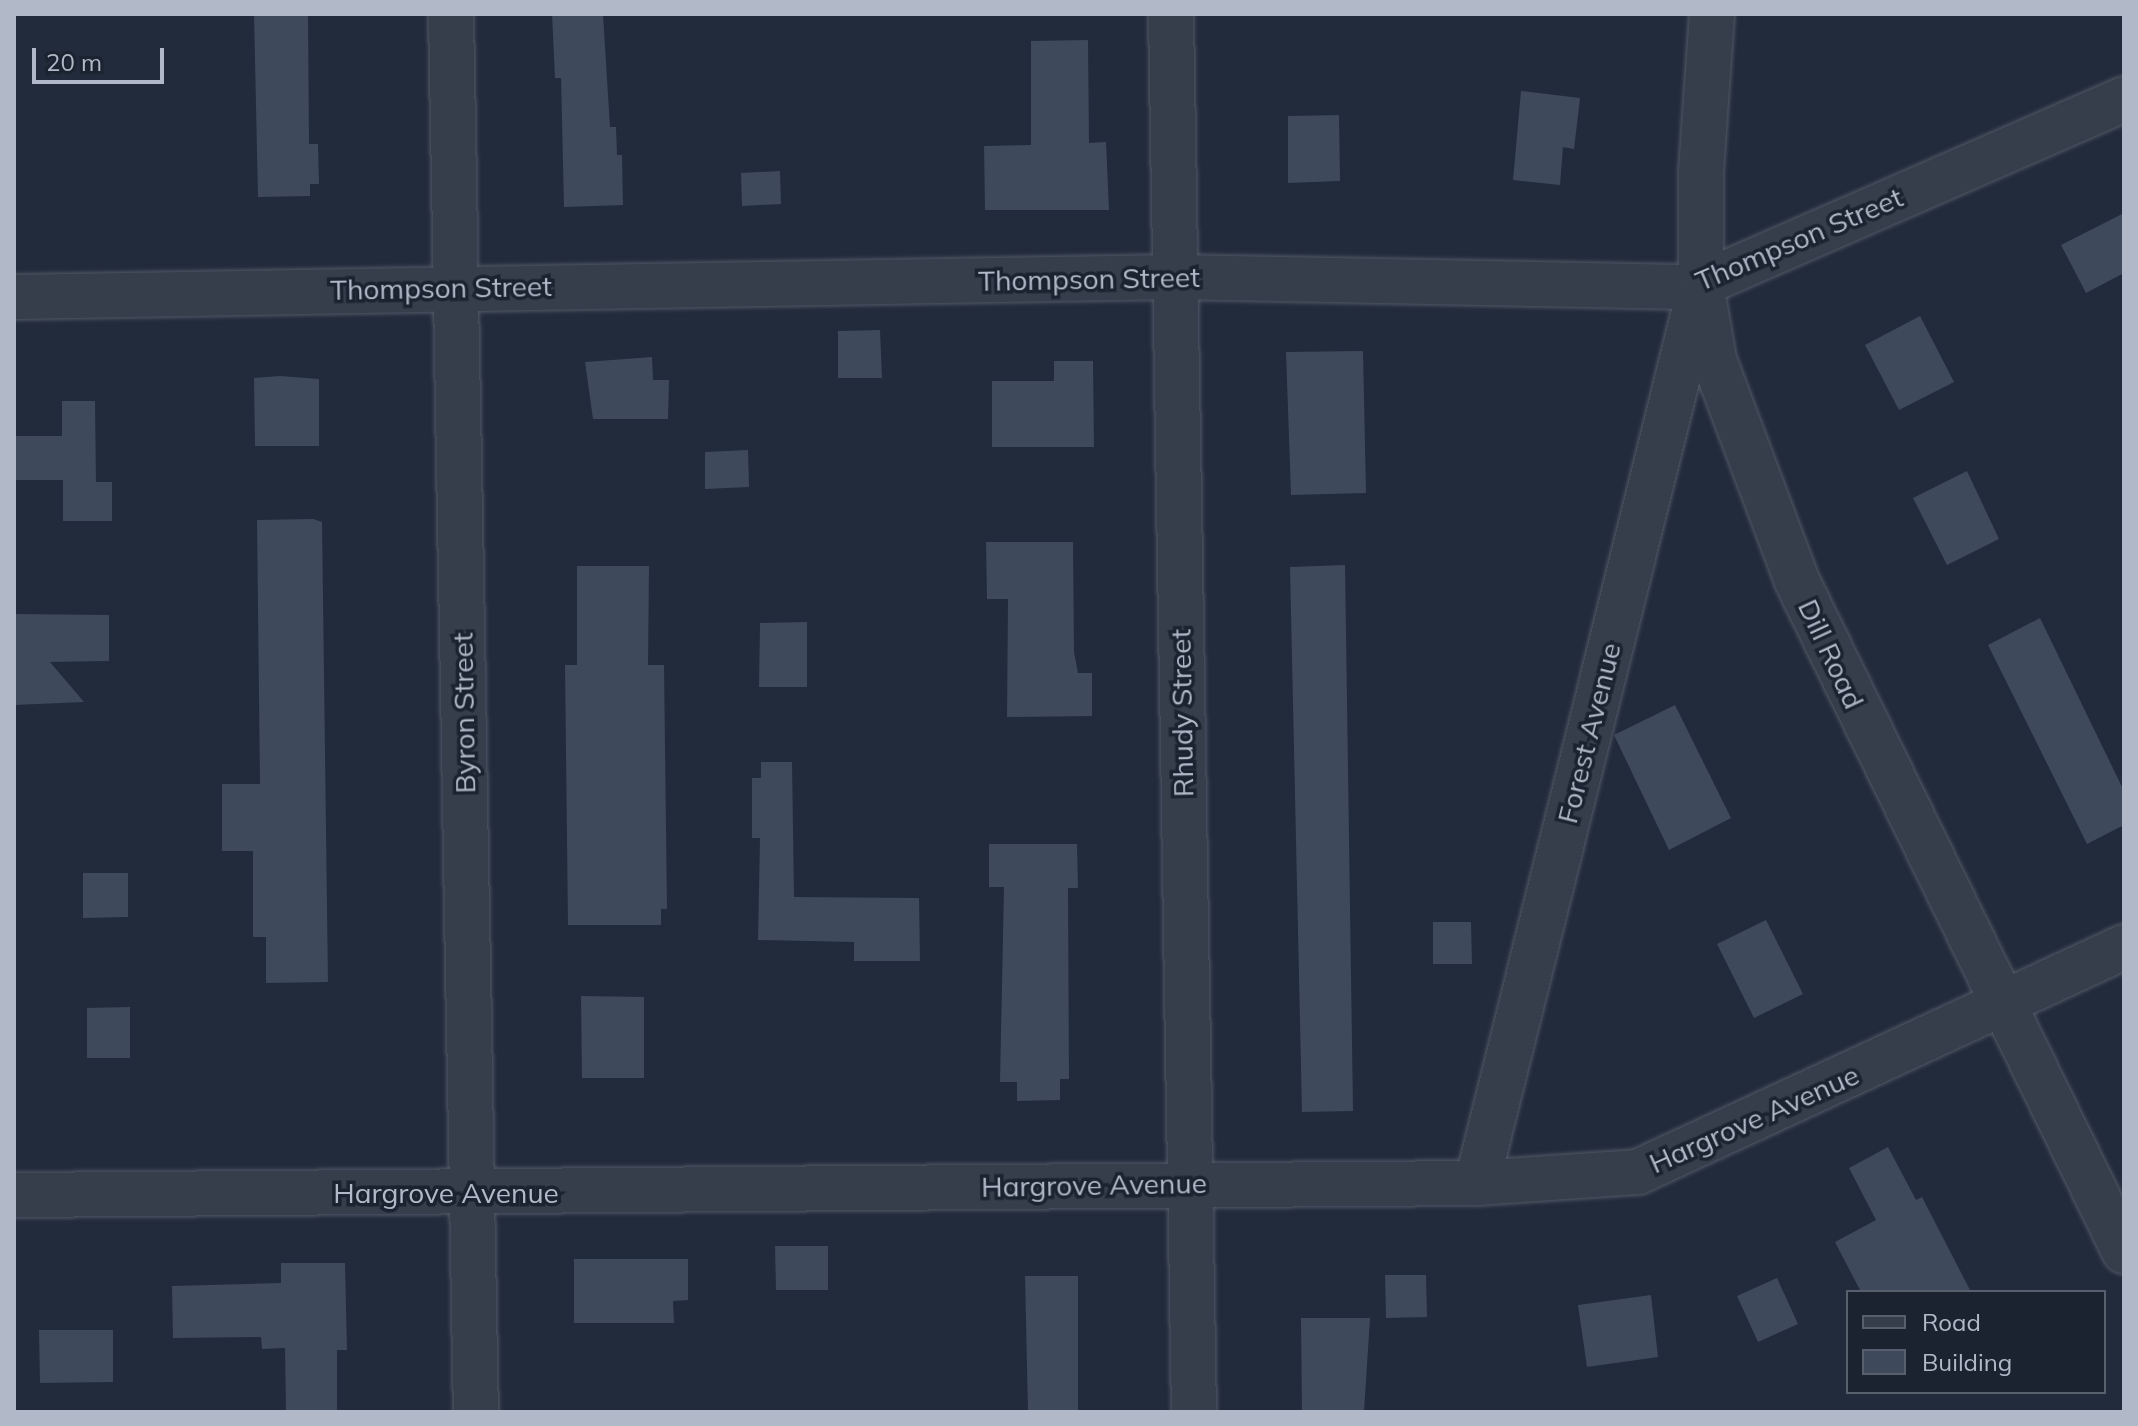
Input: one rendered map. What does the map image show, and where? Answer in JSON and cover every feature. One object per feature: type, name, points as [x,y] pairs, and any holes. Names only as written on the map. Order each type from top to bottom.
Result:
[{"type":"street","name":"Byron Street","points":[[451,14],[476,1412]]},
{"type":"street","name":"Rhudy Street","points":[[1171,14],[1194,1412]]},
{"type":"street","name":"Dill Road","points":[[1712,14],[1701,173],[1701,284],[1714,360],[1779,537],[2002,1008],[2124,1251]]},
{"type":"street","name":"Thompson Street","points":[[14,297],[1175,277],[1701,284],[2124,99]]},
{"type":"street","name":"Forest Avenue","points":[[1477,1183],[1701,284]]},
{"type":"street","name":"Hargrove Avenue","points":[[14,1195],[1477,1183],[1638,1172],[2002,1008],[2124,947]]},
{"type":"building","points":[[254,14],[308,14],[309,144],[318,144],[319,184],[310,184],[310,196],[258,197]]},
{"type":"building","points":[[552,14],[603,14],[610,127],[616,127],[617,155],[622,155],[623,205],[564,207],[561,78],[555,78]]},
{"type":"building","points":[[1088,40],[1089,143],[1106,142],[1109,210],[985,210],[984,146],[1031,145],[1031,41]]},
{"type":"building","points":[[1521,91],[1580,98],[1574,149],[1563,147],[1560,185],[1513,180]]},
{"type":"building","points":[[1339,115],[1340,181],[1288,183],[1288,116]]},
{"type":"building","points":[[780,171],[781,204],[742,206],[741,173]]},
{"type":"building","points":[[2124,213],[2124,273],[2086,293],[2061,245]]},
{"type":"building","points":[[1920,316],[1954,382],[1899,410],[1865,345]]},
{"type":"building","points":[[880,330],[882,378],[838,378],[838,331]]},
{"type":"building","points":[[1363,351],[1366,493],[1291,495],[1286,352]]},
{"type":"building","points":[[652,357],[653,380],[669,380],[668,419],[593,419],[585,362]]},
{"type":"building","points":[[1054,361],[1093,361],[1094,447],[992,447],[992,381],[1054,381]]},
{"type":"building","points":[[254,378],[319,379],[319,446],[255,446]]},
{"type":"building","points":[[62,401],[95,401],[96,482],[112,482],[112,521],[63,521],[63,480],[14,480],[14,436],[62,436]]},
{"type":"building","points":[[748,450],[749,487],[705,489],[705,452]]},
{"type":"building","points":[[1967,471],[1999,539],[1947,565],[1913,498]]},
{"type":"building","points":[[313,519],[322,522],[328,982],[266,983],[266,937],[253,937],[253,851],[222,851],[222,784],[260,784],[257,520]]},
{"type":"building","points":[[986,542],[1073,542],[1074,652],[1078,673],[1092,673],[1092,716],[1007,717],[1008,599],[987,599]]},
{"type":"building","points":[[1345,565],[1353,1111],[1302,1112],[1290,567]]},
{"type":"building","points":[[577,566],[649,566],[648,665],[664,665],[667,909],[661,909],[661,925],[568,925],[565,665],[577,665]]},
{"type":"building","points":[[14,614],[109,615],[109,661],[50,662],[84,702],[14,705]]},
{"type":"building","points":[[2040,618],[2124,791],[2124,825],[2087,844],[1988,645]]},
{"type":"building","points":[[807,622],[807,687],[759,687],[760,623]]},
{"type":"building","points":[[1675,705],[1731,818],[1669,850],[1614,735]]},
{"type":"building","points":[[761,762],[792,762],[794,897],[919,898],[920,961],[854,961],[854,942],[758,940],[760,838],[752,838],[752,778],[761,778]]},
{"type":"building","points":[[989,844],[1077,844],[1078,888],[1068,888],[1069,1079],[1060,1079],[1060,1100],[1017,1101],[1017,1082],[1000,1082],[1004,887],[989,887]]},
{"type":"building","points":[[83,873],[128,873],[128,917],[83,918]]},
{"type":"building","points":[[1766,920],[1803,994],[1754,1018],[1717,944]]},
{"type":"building","points":[[1433,922],[1471,922],[1472,964],[1433,964]]},
{"type":"building","points":[[581,996],[644,997],[644,1078],[582,1078]]},
{"type":"building","points":[[130,1007],[130,1058],[87,1058],[87,1008]]},
{"type":"building","points":[[1888,1147],[1916,1200],[1922,1197],[1970,1290],[1860,1290],[1835,1242],[1876,1220],[1849,1168]]},
{"type":"building","points":[[775,1246],[828,1246],[828,1290],[776,1290]]},
{"type":"building","points":[[574,1259],[688,1259],[688,1300],[673,1301],[674,1323],[574,1323]]},
{"type":"building","points":[[281,1263],[345,1263],[347,1350],[337,1350],[337,1412],[286,1412],[285,1348],[262,1349],[261,1337],[173,1338],[172,1286],[281,1283]]},
{"type":"building","points":[[1385,1275],[1426,1275],[1427,1317],[1386,1318]]},
{"type":"building","points":[[1025,1276],[1078,1276],[1078,1412],[1028,1412]]},
{"type":"building","points":[[1777,1278],[1798,1324],[1758,1342],[1737,1296]]},
{"type":"building","points":[[1651,1295],[1658,1357],[1587,1367],[1578,1305]]},
{"type":"building","points":[[1301,1318],[1370,1318],[1364,1412],[1302,1412]]},
{"type":"building","points":[[39,1330],[113,1330],[113,1382],[40,1383]]}]
